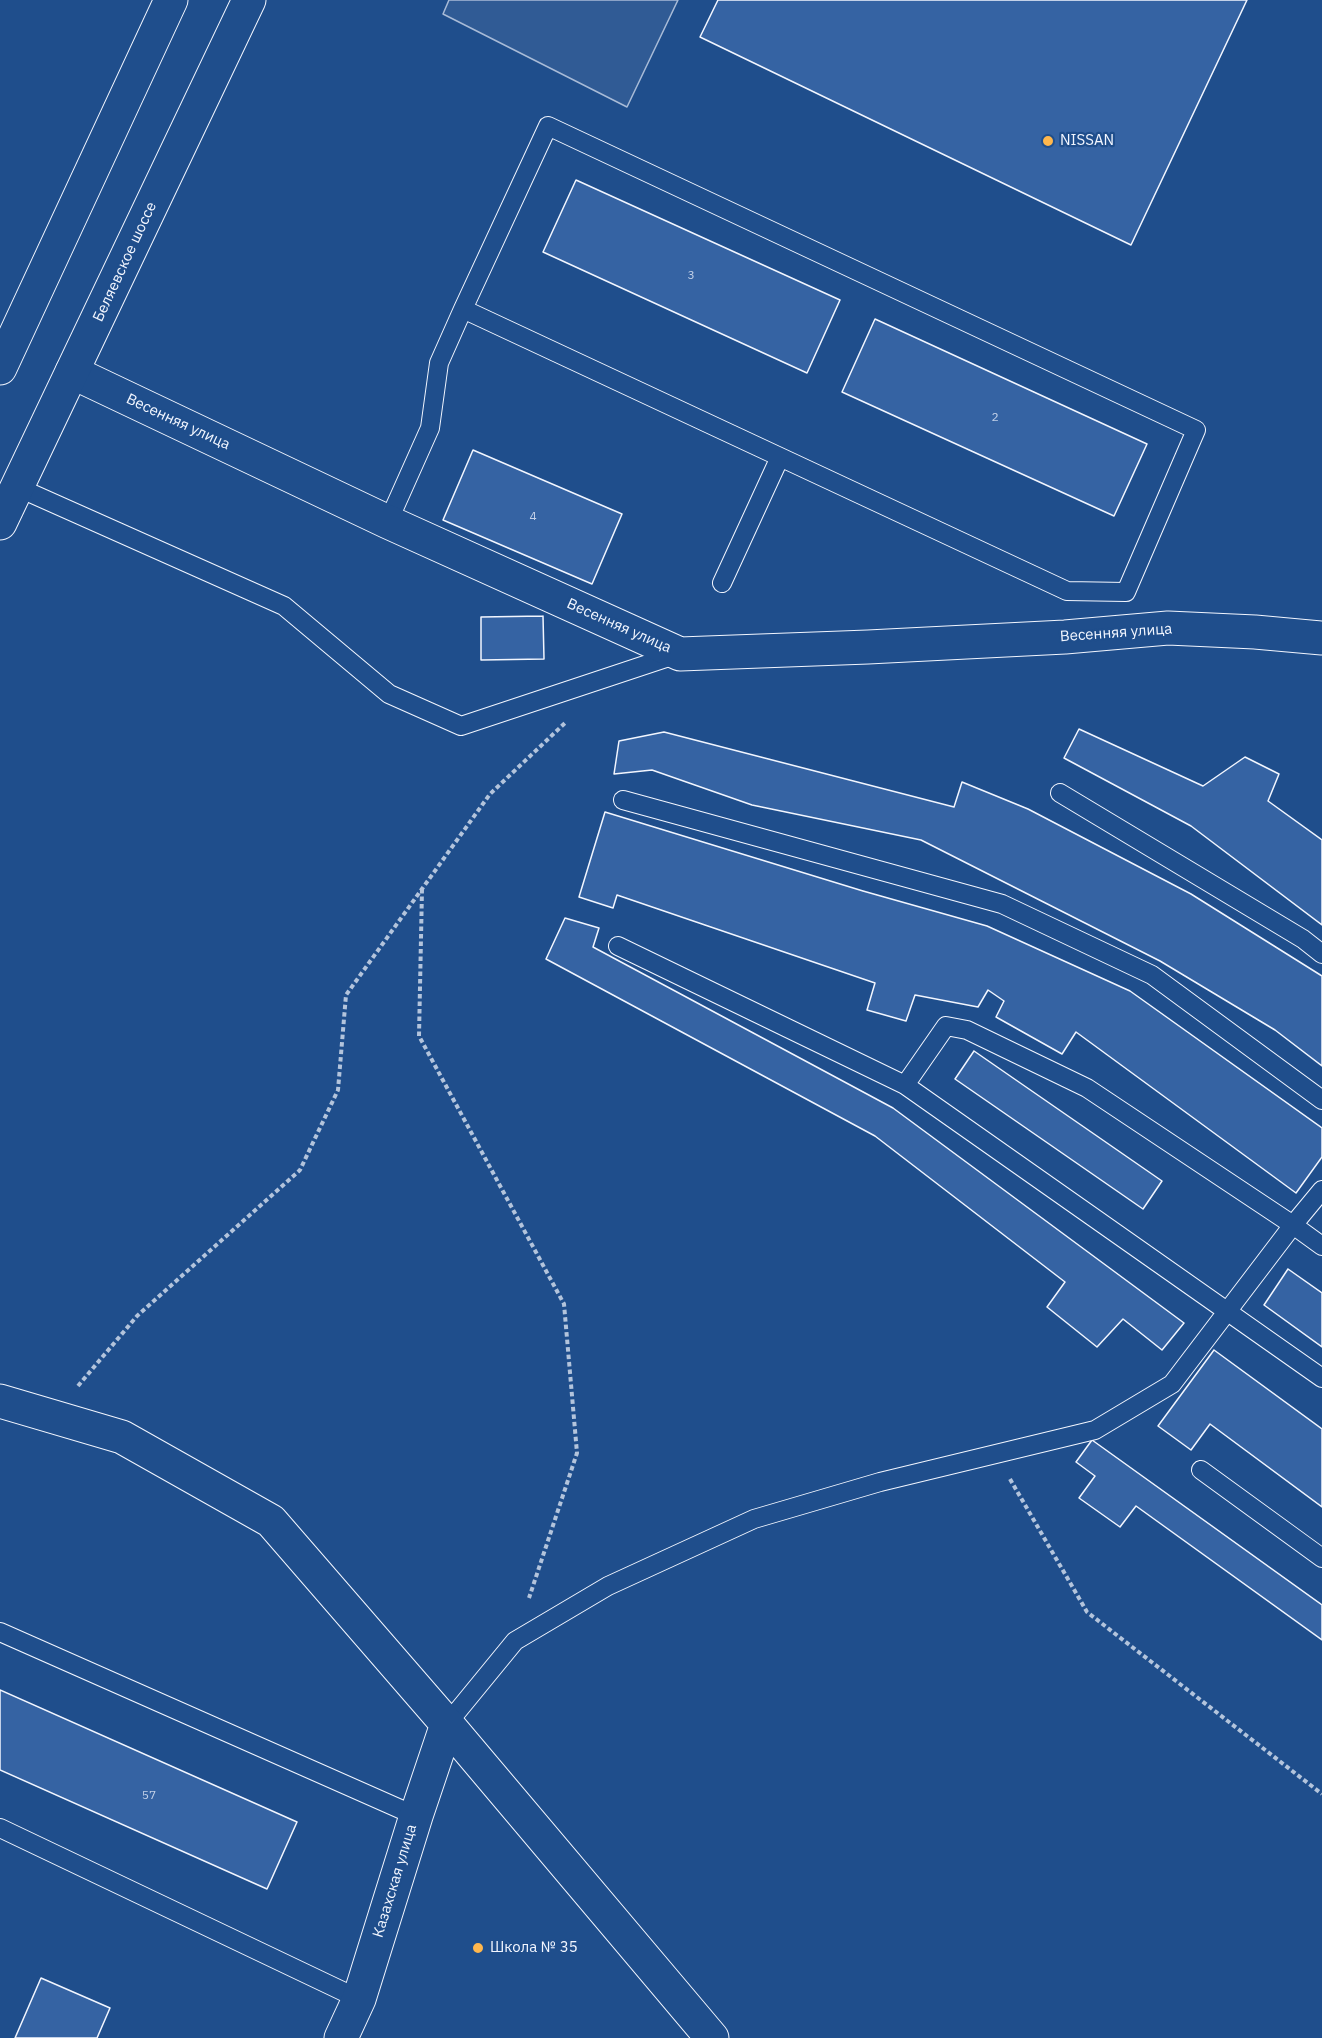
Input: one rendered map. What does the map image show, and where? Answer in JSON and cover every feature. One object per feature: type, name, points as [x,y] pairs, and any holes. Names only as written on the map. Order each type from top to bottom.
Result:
[{"type":"street","points":[[0,368],[171,0]]},
{"type":"street","name":"Беляевское шоссе","points":[[0,524],[249,0]]},
{"type":"street","name":"Весенняя улица","points":[[72,372],[388,522],[680,654],[1065,638],[1168,628],[1322,638]]},
{"type":"street","points":[[0,1401],[122,1437],[271,1521],[447,1724],[712,2038]]},
{"type":"street","name":"Казахская улица","points":[[341,2038],[359,1999],[447,1724]]},
{"type":"lane","points":[[388,522],[430,428],[439,363],[463,309],[548,126],[1196,430],[1126,591],[1067,591],[463,309]]},
{"type":"lane","points":[[722,583],[780,457]]},
{"type":"lane","points":[[17,487],[284,606],[388,694],[461,726],[680,654]]},
{"type":"lane","points":[[1060,792],[1303,939],[1322,954]]},
{"type":"lane","points":[[623,800],[1002,904],[1152,975],[1322,1100]]},
{"type":"lane","points":[[618,945],[905,1085],[1322,1378]]},
{"type":"lane","points":[[905,1085],[946,1026],[967,1030],[1087,1088],[1322,1246]]},
{"type":"lane","points":[[447,1724],[515,1641],[608,1586],[754,1519],[880,1482],[1095,1430],[1172,1384],[1322,1190]]},
{"type":"lane","points":[[1201,1470],[1322,1558]]},
{"type":"lane","points":[[0,1632],[416,1816]]},
{"type":"lane","points":[[0,1828],[359,1999]]},
{"type":"path","points":[[52,1416],[137,1316],[300,1170],[338,1090],[346,995],[490,794],[565,723]]},
{"type":"path","points":[[422,888],[419,1036],[564,1304],[577,1453],[515,1641]]},
{"type":"path","points":[[996,1455],[1087,1612],[1322,1794]]},
{"type":"shaded area","points":[[449,0],[678,0],[627,107],[443,14]]},
{"type":"building","name":"NISSAN","points":[[718,0],[1247,0],[1131,245],[700,37]]},
{"type":"building","points":[[576,180],[840,300],[807,373],[543,252]]},
{"type":"building","points":[[875,319],[1147,444],[1114,516],[842,392]]},
{"type":"building","points":[[473,450],[622,514],[592,584],[443,520]]},
{"type":"building","points":[[543,616],[544,659],[481,660],[481,617]]},
{"type":"building","points":[[1079,729],[1203,786],[1245,757],[1279,774],[1268,801],[1322,840],[1322,925],[1191,826],[1064,758]]},
{"type":"building","points":[[664,732],[954,807],[962,782],[1028,809],[1191,894],[1322,976],[1322,1066],[1275,1030],[1160,961],[921,840],[752,805],[652,770],[614,774],[619,741]]},
{"type":"building","points":[[605,812],[863,891],[987,926],[1130,991],[1322,1128],[1322,1157],[1296,1193],[1076,1032],[1062,1054],[996,1017],[1004,1001],[988,990],[978,1007],[915,995],[906,1021],[867,1010],[875,983],[617,895],[613,908],[579,897]]},
{"type":"building","points":[[565,918],[599,928],[593,947],[893,1108],[1184,1323],[1162,1350],[1123,1319],[1097,1347],[1047,1307],[1065,1282],[875,1136],[546,959]]},
{"type":"building","points":[[974,1051],[1162,1181],[1143,1209],[955,1079]]},
{"type":"building","points":[[1288,1269],[1322,1293],[1322,1347],[1264,1305]]},
{"type":"building","points":[[1214,1350],[1322,1429],[1322,1507],[1210,1424],[1191,1450],[1158,1426]]},
{"type":"building","points":[[1092,1440],[1322,1605],[1322,1640],[1136,1506],[1120,1527],[1079,1498],[1095,1476],[1076,1462]]},
{"type":"building","points":[[0,1690],[297,1822],[267,1889],[0,1770]]},
{"type":"building","points":[[41,1978],[110,2008],[97,2038],[15,2038]]},
{"type":"place","name":"NISSAN","points":[[1048,141]]},
{"type":"place","name":"Школа № 35","points":[[478,1948]]}]
